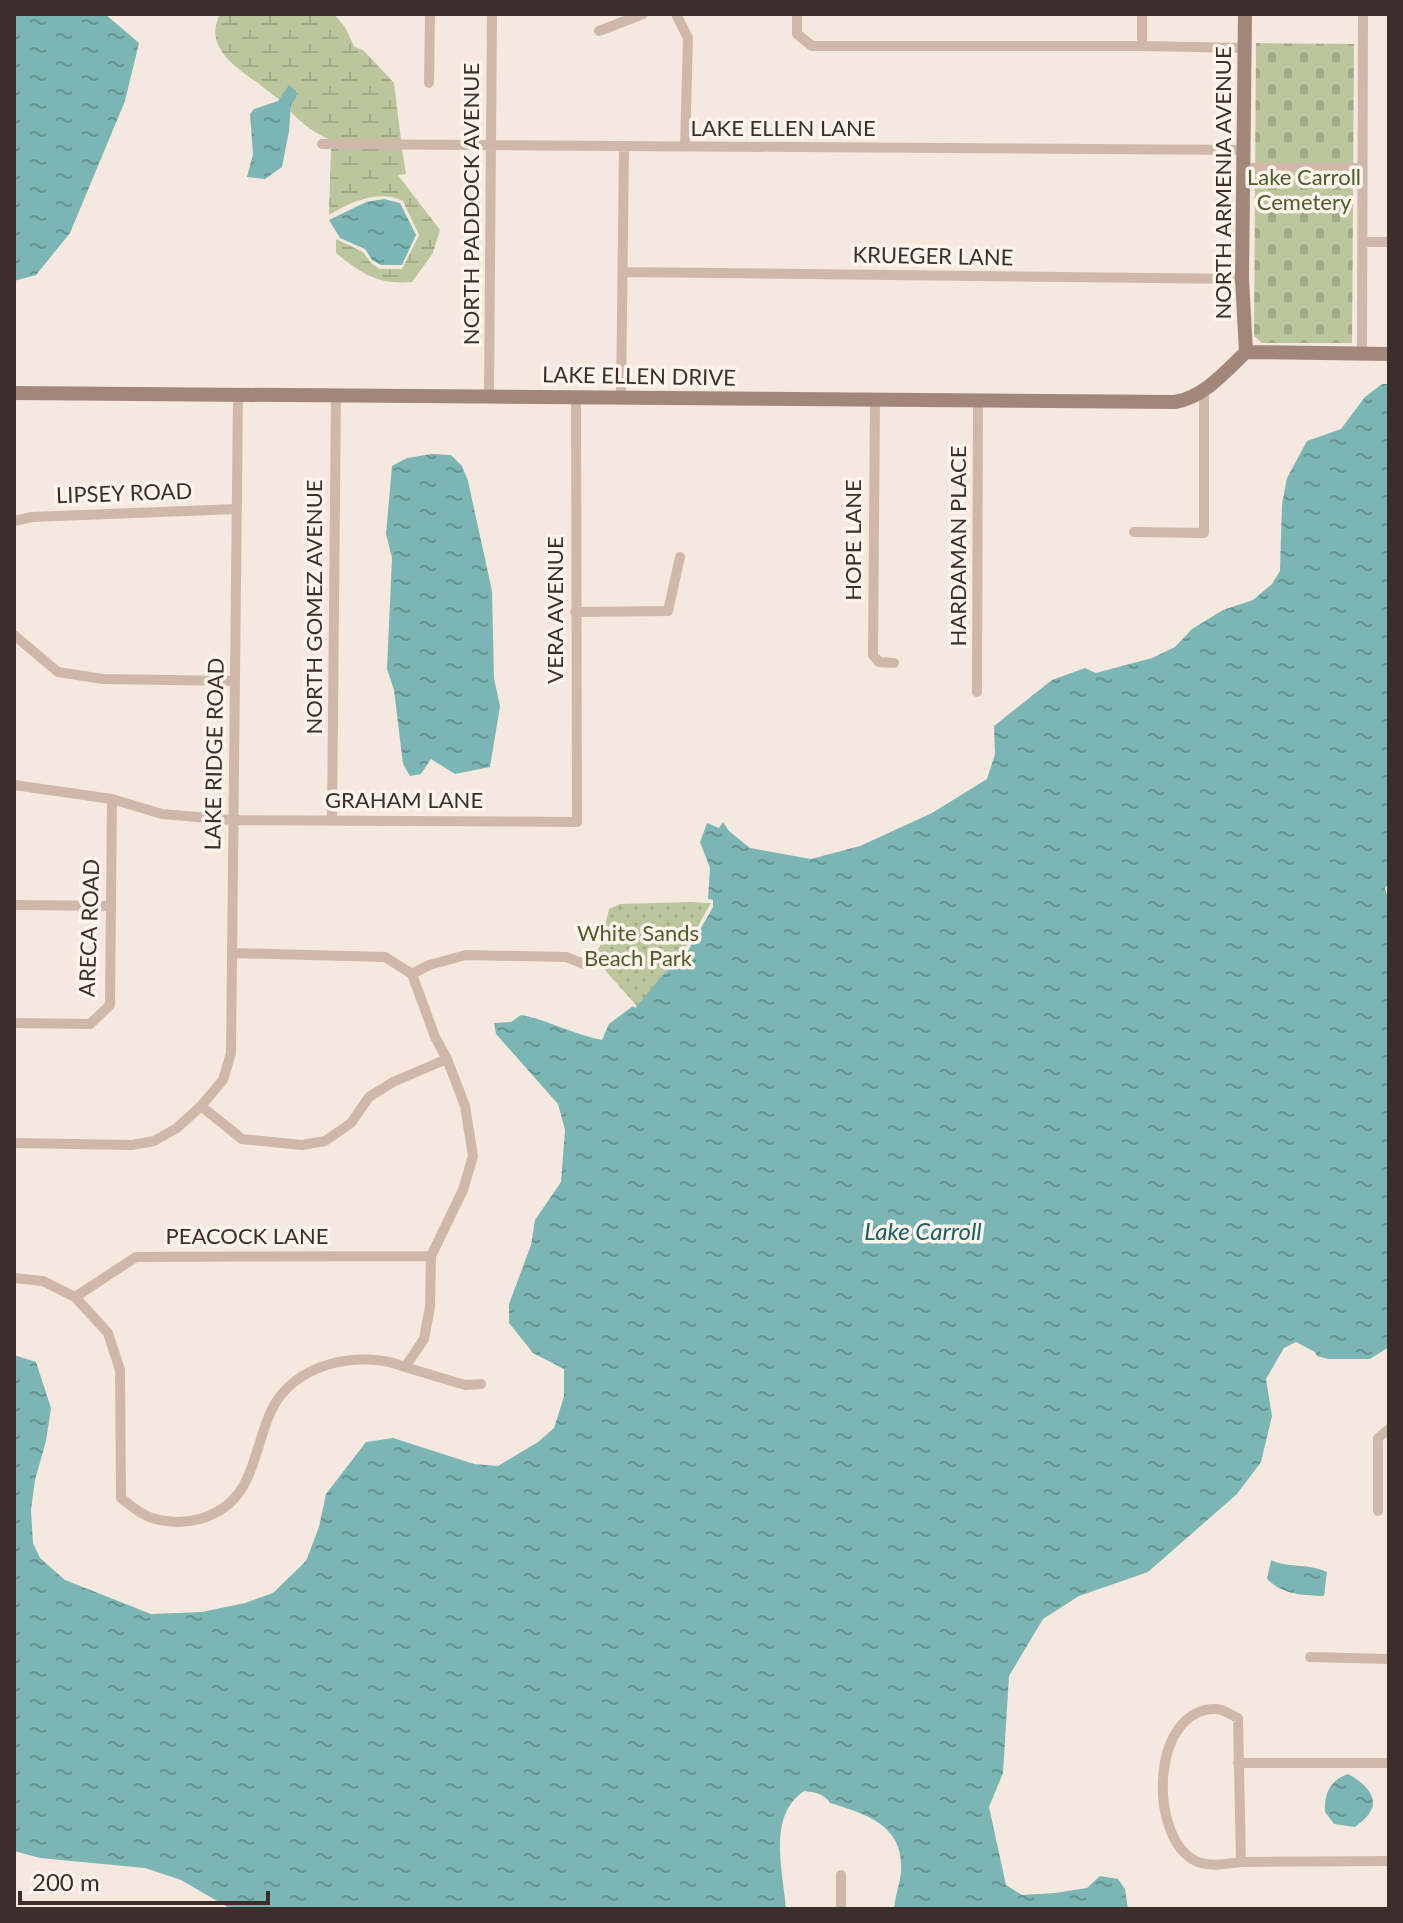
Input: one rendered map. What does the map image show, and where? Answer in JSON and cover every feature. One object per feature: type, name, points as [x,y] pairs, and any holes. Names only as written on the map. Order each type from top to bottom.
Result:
[{"type":"street","points":[[429,83],[430,14]]},
{"type":"street","name":"NORTH PADDOCK AVENUE","points":[[489,395],[492,14]]},
{"type":"street","points":[[599,31],[643,14]]},
{"type":"street","points":[[676,14],[688,38],[685,147]]},
{"type":"street","points":[[797,14],[797,34],[812,46],[1245,48]]},
{"type":"street","points":[[1142,14],[1142,46]]},
{"type":"street","name":"NORTH ARMENIA AVENUE","points":[[1245,14],[1242,279],[1246,352]]},
{"type":"street","points":[[1362,354],[1363,14]]},
{"type":"street","name":"LAKE ELLEN LANE","points":[[322,144],[1244,150]]},
{"type":"street","points":[[621,399],[624,147]]},
{"type":"street","points":[[1243,168],[1361,168]]},
{"type":"street","points":[[1362,242],[1389,242]]},
{"type":"street","name":"KRUEGER LANE","points":[[624,272],[1242,279]]},
{"type":"street","points":[[1246,352],[1389,354]]},
{"type":"street","name":"LAKE ELLEN DRIVE","points":[[14,393],[1175,402],[1190,399],[1204,391],[1246,352]]},
{"type":"street","points":[[1134,532],[1204,533],[1204,391]]},
{"type":"street","name":"LAKE RIDGE ROAD","points":[[14,1143],[132,1145],[154,1141],[177,1128],[223,1080],[231,1053],[238,394]]},
{"type":"street","name":"NORTH GOMEZ AVENUE","points":[[332,820],[336,394]]},
{"type":"street","name":"VERA AVENUE","points":[[576,397],[577,822]]},
{"type":"street","name":"HOPE LANE","points":[[875,400],[873,655],[879,662],[894,663]]},
{"type":"street","name":"HARDAMAN PLACE","points":[[977,692],[978,400]]},
{"type":"street","name":"LIPSEY ROAD","points":[[14,521],[32,517],[237,509]]},
{"type":"street","points":[[575,612],[668,611],[680,557]]},
{"type":"street","points":[[14,635],[58,672],[103,679],[235,681]]},
{"type":"street","name":"GRAHAM LANE","points":[[14,785],[112,799],[162,814],[232,820],[577,822]]},
{"type":"street","name":"ARECA ROAD","points":[[14,1023],[90,1024],[110,1005],[112,799]]},
{"type":"street","points":[[17,905],[111,906]]},
{"type":"street","points":[[232,953],[385,957],[412,974],[465,1106],[473,1156],[463,1190],[431,1256],[430,1307],[424,1339],[405,1367]]},
{"type":"street","points":[[412,974],[429,965],[466,955],[566,957],[584,964]]},
{"type":"street","points":[[201,1106],[242,1139],[302,1145],[325,1141],[351,1123],[369,1097],[393,1082],[447,1059]]},
{"type":"street","name":"PEACOCK LANE","points":[[75,1297],[136,1257],[431,1256]]},
{"type":"street","points":[[14,1278],[43,1281],[75,1297],[108,1333],[120,1370],[121,1498],[150,1518],[186,1522],[213,1515],[235,1501],[247,1479],[271,1409],[286,1388],[316,1368],[349,1359],[395,1363],[465,1385],[481,1384]]},
{"type":"street","points":[[1378,1511],[1378,1438],[1389,1429]]},
{"type":"street","points":[[1310,1657],[1389,1659]]},
{"type":"street","points":[[1241,1862],[1238,1718],[1218,1708],[1195,1712],[1174,1732],[1164,1767],[1162,1797],[1176,1844],[1194,1861],[1218,1866],[1241,1862],[1389,1861]]},
{"type":"street","points":[[1238,1763],[1389,1763]]},
{"type":"street","points":[[841,1875],[841,1909]]},
{"type":"green space","points":[[220,14],[334,14],[345,27],[354,46],[364,51],[394,83],[401,140],[337,141],[310,129],[291,112],[291,105],[274,96],[224,55],[216,36]]},
{"type":"green space","name":"Lake Carroll Cemetery","points":[[1256,43],[1354,44],[1352,343],[1262,343],[1254,336]]},
{"type":"green space","points":[[331,149],[402,149],[406,174],[398,175],[440,230],[433,253],[412,282],[380,280],[354,267],[336,253],[336,239],[363,252],[380,269],[402,269],[419,235],[403,201],[394,198],[365,199],[329,215]]},
{"type":"green space","name":"White Sands Beach Park","points":[[711,903],[682,954],[637,1006],[593,957],[600,946],[609,909],[620,904]]},
{"type":"water","points":[[14,14],[105,14],[139,43],[125,101],[70,233],[36,275],[14,281]]},
{"type":"water","points":[[289,85],[296,91],[296,98],[291,105],[282,167],[265,179],[247,177],[253,154],[250,114],[254,109],[278,101]]},
{"type":"water","points":[[384,199],[400,203],[416,235],[402,265],[381,265],[372,260],[365,249],[340,238],[329,220],[366,202]]},
{"type":"water","name":"Lake Carroll","points":[[1382,384],[1389,384],[1389,883],[1385,888],[1389,902],[1389,1347],[1370,1359],[1328,1359],[1317,1356],[1296,1342],[1284,1348],[1266,1379],[1272,1416],[1261,1462],[1237,1494],[1148,1572],[1079,1596],[1043,1619],[1009,1676],[1003,1773],[989,1807],[1006,1885],[1022,1895],[1087,1888],[1100,1876],[1118,1879],[1125,1889],[1128,1909],[894,1909],[900,1855],[889,1832],[869,1817],[830,1803],[819,1794],[804,1791],[792,1802],[781,1829],[786,1909],[231,1909],[181,1880],[145,1868],[40,1858],[14,1851],[14,1355],[36,1362],[51,1408],[31,1510],[33,1543],[40,1558],[65,1580],[151,1614],[202,1612],[245,1603],[273,1593],[306,1561],[319,1527],[326,1494],[366,1442],[393,1438],[474,1464],[498,1466],[538,1442],[554,1428],[564,1397],[564,1369],[533,1353],[509,1323],[509,1304],[531,1245],[535,1220],[561,1182],[565,1130],[558,1104],[496,1034],[494,1023],[511,1022],[521,1015],[602,1040],[609,1024],[633,1006],[635,1008],[663,975],[685,956],[713,907],[713,900],[708,899],[710,868],[700,842],[707,823],[719,828],[723,822],[750,848],[811,859],[860,846],[932,813],[987,779],[995,754],[994,726],[1052,680],[1085,668],[1096,673],[1152,658],[1175,647],[1192,629],[1223,610],[1253,600],[1272,584],[1280,571],[1282,504],[1287,478],[1307,441],[1341,429],[1365,397]]},
{"type":"water","points":[[451,455],[462,466],[468,481],[492,591],[494,678],[500,706],[490,767],[455,774],[431,759],[421,774],[410,776],[403,764],[394,690],[387,669],[392,558],[386,534],[392,466],[407,458]]},
{"type":"water","points":[[1271,1560],[1327,1572],[1324,1596],[1294,1593],[1273,1584],[1267,1579]]},
{"type":"water","points":[[1348,1774],[1363,1784],[1373,1800],[1369,1814],[1355,1827],[1334,1824],[1325,1812],[1329,1788]]}]
